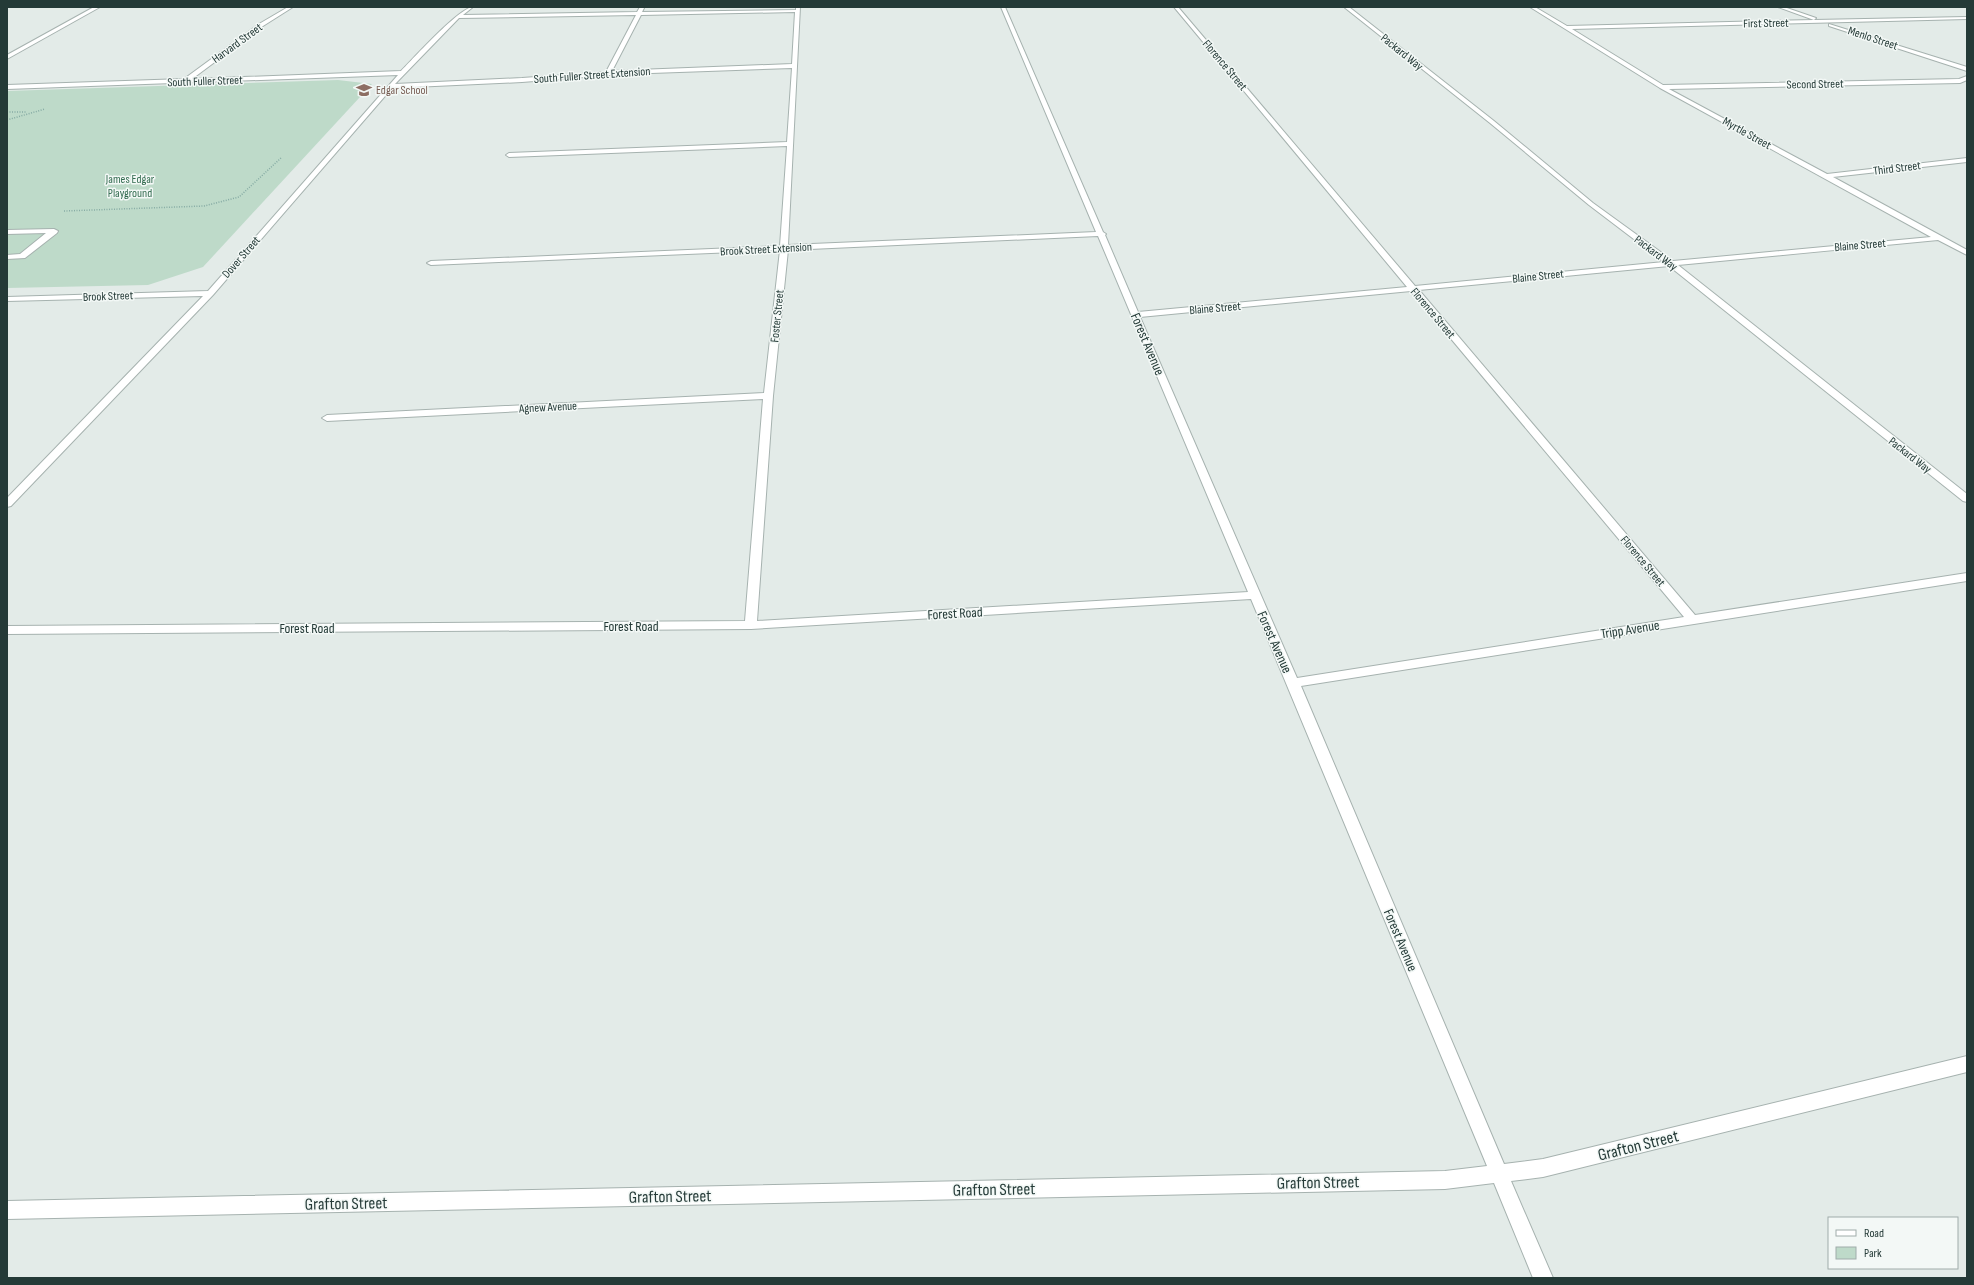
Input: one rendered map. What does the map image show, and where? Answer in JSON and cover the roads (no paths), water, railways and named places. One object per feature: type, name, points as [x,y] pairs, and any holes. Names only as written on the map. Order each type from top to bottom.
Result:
[{"type":"street","points":[[7,57],[98,7]]},
{"type":"street","name":"Harvard Street","points":[[184,82],[261,25],[291,7]]},
{"type":"street","name":"Dover Street","points":[[7,504],[210,293],[402,73],[458,17],[471,7]]},
{"type":"street","points":[[609,72],[643,7]]},
{"type":"street","name":"Forest Avenue","points":[[1003,7],[1102,234],[1293,683],[1543,1278]]},
{"type":"street","name":"Florence Street","points":[[1176,7],[1692,619]]},
{"type":"street","name":"Packard Way","points":[[1346,7],[1492,122],[1591,204],[1670,262],[1847,405],[1967,499]]},
{"type":"street","name":"Myrtle Street","points":[[1532,7],[1662,87],[1967,252]]},
{"type":"street","name":"Menlo Street","points":[[1780,7],[1967,69]]},
{"type":"street","points":[[458,17],[640,14],[798,9]]},
{"type":"street","name":"Foster Street","points":[[751,625],[768,396],[784,248],[793,66],[798,9]]},
{"type":"street","name":"First Street","points":[[1565,28],[1967,18]]},
{"type":"street","points":[[1949,63],[1967,63]]},
{"type":"street","name":"South Fuller Street Extension","points":[[391,86],[522,80],[609,72],[793,66]]},
{"type":"street","name":"South Fuller Street","points":[[7,87],[184,82],[402,73]]},
{"type":"street","name":"Second Street","points":[[1662,87],[1960,81],[1967,78]]},
{"type":"street","points":[[509,155],[789,144]]},
{"type":"street","name":"Third Street","points":[[1826,176],[1967,160]]},
{"type":"street","points":[[7,232],[54,231],[22,256],[7,257]]},
{"type":"street","name":"Brook Street Extension","points":[[431,263],[1102,234]]},
{"type":"street","name":"Blaine Street","points":[[1136,315],[1413,289],[1670,262],[1939,238]]},
{"type":"street","name":"Brook Street","points":[[7,299],[210,293]]},
{"type":"street","name":"Agnew Avenue","points":[[327,418],[768,396]]},
{"type":"street","name":"Tripp Avenue","points":[[1293,683],[1692,619],[1967,577]]},
{"type":"street","name":"Forest Road","points":[[7,630],[751,625],[1255,595]]},
{"type":"street","name":"Grafton Street","points":[[7,1210],[1445,1180],[1499,1175],[1543,1168],[1967,1064]]},
{"type":"place","name":"Edgar School","points":[[364,90]]},
{"type":"park label","name":"James Edgar Playground","points":[[130,186]]}]
